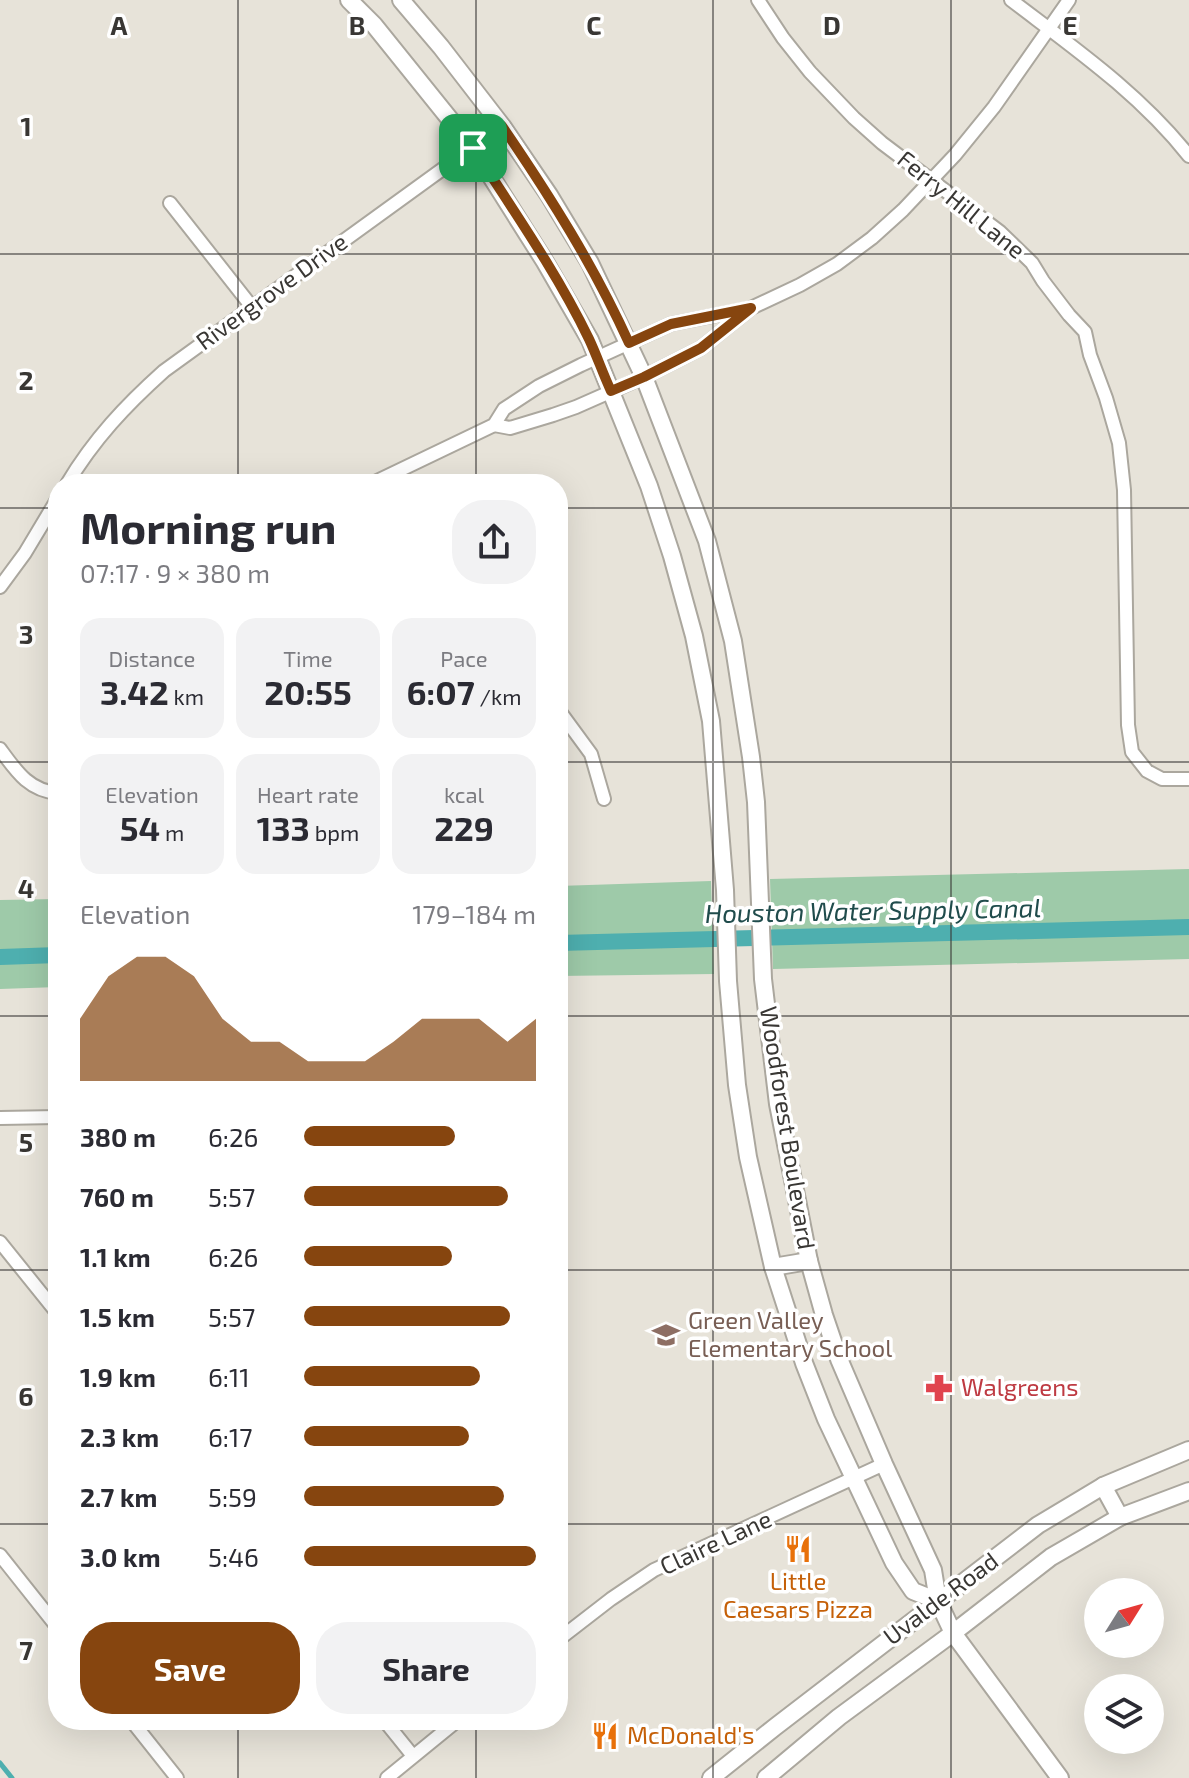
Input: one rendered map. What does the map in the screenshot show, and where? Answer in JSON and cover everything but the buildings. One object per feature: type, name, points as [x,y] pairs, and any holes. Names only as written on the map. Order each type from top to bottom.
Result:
[{"type":"main road","name":"Woodforest Boulevard","points":[[349,0],[374,25],[473,148],[545,262],[590,340],[649,486],[694,636],[711,721],[737,1085],[748,1157],[773,1267],[804,1363],[853,1479],[894,1563],[913,1591],[938,1601]]},
{"type":"main road","name":"Woodforest Boulevard","points":[[401,0],[502,126],[590,263],[644,377],[707,541],[733,641],[751,757],[756,802],[763,979],[778,1104],[809,1261],[824,1315],[839,1359],[933,1570],[938,1601],[953,1633],[1060,1778]]},
{"type":"main road","points":[[773,1267],[809,1261]]},
{"type":"main road","name":"Uvalde Road","points":[[713,1777],[1038,1525],[1103,1486],[1189,1450]]},
{"type":"main road","points":[[1103,1486],[1120,1517]]},
{"type":"main road","name":"Uvalde Road","points":[[766,1778],[839,1717],[1051,1557],[1120,1517],[1189,1491]]},
{"type":"street","name":"Ferry Hill Lane","points":[[758,0],[810,72],[854,118],[882,143],[1000,232],[1032,263],[1085,332],[1119,443],[1124,490],[1128,725],[1132,752],[1145,768],[1162,779],[1189,779]]},
{"type":"street","points":[[1011,0],[1125,89],[1159,120],[1189,156]]},
{"type":"street","points":[[494,425],[510,428],[576,407],[644,377],[701,348],[751,308],[837,264],[872,238],[932,180],[994,107],[1069,0]]},
{"type":"street","name":"Rivergrove Drive","points":[[73,474],[98,438],[132,400],[164,371],[502,126]]},
{"type":"street","points":[[170,203],[252,307]]},
{"type":"street","points":[[400,474],[494,425],[504,409],[539,386],[597,358],[671,324],[751,308]]},
{"type":"street","points":[[0,587],[48,515]]},
{"type":"street","points":[[568,723],[591,754],[604,799]]},
{"type":"street","points":[[0,749],[24,780],[36,789],[48,791]]},
{"type":"street","points":[[0,1118],[48,1117]]},
{"type":"street","points":[[0,1242],[48,1302]]},
{"type":"street","name":"Claire Lane","points":[[568,1631],[654,1570],[884,1464]]},
{"type":"street","points":[[0,1555],[48,1615]]},
{"type":"street","points":[[139,1730],[177,1778]]},
{"type":"street","points":[[392,1730],[413,1756]]},
{"type":"street","points":[[387,1778],[446,1730]]},
{"type":"green space","points":[[1189,869],[1189,959],[773,969],[770,879]]},
{"type":"green space","points":[[711,881],[714,974],[568,976],[568,886]]},
{"type":"green space","points":[[48,899],[48,987],[0,989],[0,900]]},
{"type":"waterway","name":"Houston Water Supply Canal","points":[[568,943],[1189,927]]},
{"type":"waterway","name":"Houston Water Supply Canal","points":[[0,957],[48,955]]},
{"type":"waterway","points":[[0,1763],[12,1778]]},
{"type":"place","name":"Green Valley Elementary School","points":[[666,1335]]},
{"type":"place","name":"Walgreens","points":[[939,1388]]},
{"type":"place","name":"Little Caesars Pizza","points":[[798,1549]]},
{"type":"place","name":"McDonald's","points":[[605,1736]]},
{"type":"route","points":[[502,126],[590,263],[629,343],[671,324],[751,308],[701,348],[611,391],[590,340],[573,310],[473,148],[502,126]]}]
